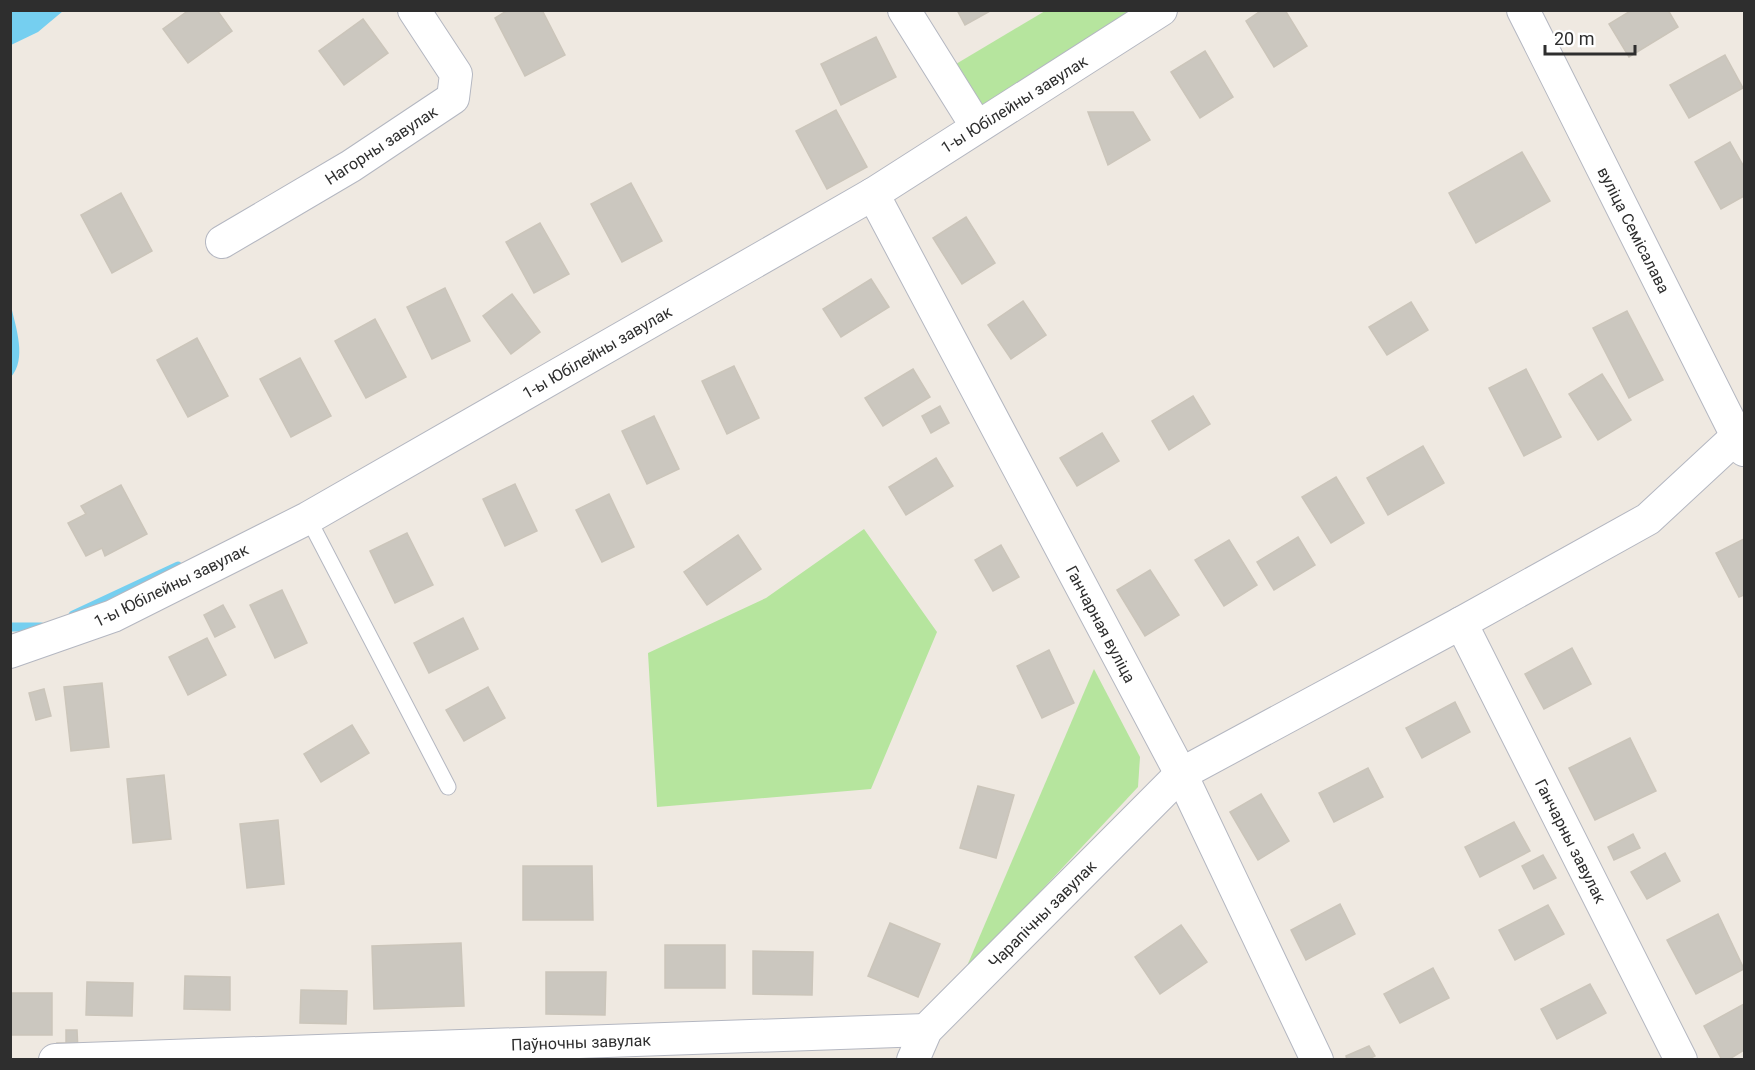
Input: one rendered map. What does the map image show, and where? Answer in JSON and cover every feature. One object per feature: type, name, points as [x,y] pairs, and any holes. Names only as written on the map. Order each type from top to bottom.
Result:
[{"type":"street","name":"Нагорны завулак","points":[[222,242],[351,166],[453,98],[456,74],[414,10]]},
{"type":"street","points":[[904,10],[977,127]]},
{"type":"street","name":"1-ы Юбілейны завулак","points":[[10,652],[113,616],[308,518],[873,194],[1161,10]]},
{"type":"street","name":"вуліца Семісалава","points":[[1523,10],[1742,439]]},
{"type":"street","name":"Ганчарная вуліца","points":[[873,194],[1180,774],[1317,1059]]},
{"type":"street","points":[[1180,774],[1461,623],[1648,519],[1742,439]]},
{"type":"street","name":"Ганчарны завулак","points":[[1461,623],[1681,1059]]},
{"type":"street","name":"Чарапічны завулак","points":[[913,1059],[926,1030],[1180,774]]},
{"type":"street","name":"Паўночны завулак","points":[[55,1059],[926,1030]]},
{"type":"lane","points":[[308,518],[448,787]]},
{"type":"green space","points":[[1045,11],[1138,11],[986,112],[956,64]]},
{"type":"green space","points":[[864,529],[937,632],[871,789],[657,807],[648,653],[766,598]]},
{"type":"green space","points":[[1094,669],[1140,757],[1138,787],[964,973]]},
{"type":"water","points":[[11,10],[63,11],[38,32],[11,45]]},
{"type":"water","points":[[11,306],[19,352],[16,370],[11,377]]},
{"type":"building","points":[[189,10],[217,10],[232,31],[188,63],[163,29]]},
{"type":"building","points":[[508,10],[542,10],[565,55],[525,76],[495,18]]},
{"type":"building","points":[[957,10],[992,10],[965,25]]},
{"type":"building","points":[[1262,10],[1285,10],[1307,46],[1274,67],[1246,21]]},
{"type":"building","points":[[1632,10],[1668,10],[1678,27],[1629,57],[1609,24]]},
{"type":"building","points":[[363,19],[388,53],[344,85],[319,51]]},
{"type":"building","points":[[876,37],[896,77],[841,105],[821,64]]},
{"type":"building","points":[[1205,51],[1233,97],[1200,118],[1171,72]]},
{"type":"building","points":[[1725,55],[1743,88],[1689,118],[1670,85]]},
{"type":"building","points":[[836,110],[867,167],[827,189],[796,131]]},
{"type":"building","points":[[1088,112],[1133,112],[1150,140],[1108,165]]},
{"type":"building","points":[[1730,142],[1744,167],[1744,196],[1721,209],[1695,162]]},
{"type":"building","points":[[1522,152],[1550,201],[1476,243],[1449,193]]},
{"type":"building","points":[[631,183],[662,241],[622,262],[591,204]]},
{"type":"building","points":[[121,193],[152,251],[112,273],[81,215]]},
{"type":"building","points":[[966,217],[995,263],[962,284],[933,238]]},
{"type":"building","points":[[540,223],[569,274],[534,293],[506,242]]},
{"type":"building","points":[[871,279],[889,307],[841,337],[823,309]]},
{"type":"building","points":[[445,288],[470,341],[432,359],[407,307]]},
{"type":"building","points":[[512,294],[540,332],[511,354],[483,316]]},
{"type":"building","points":[[1023,301],[1046,335],[1011,359],[988,325]]},
{"type":"building","points":[[1411,302],[1428,330],[1387,355],[1369,327]]},
{"type":"building","points":[[1627,311],[1663,380],[1629,398],[1593,328]]},
{"type":"building","points":[[375,319],[406,377],[366,398],[335,341]]},
{"type":"building","points":[[197,338],[228,396],[188,417],[157,360]]},
{"type":"building","points":[[300,358],[331,416],[291,437],[260,379]]},
{"type":"building","points":[[734,366],[759,418],[727,434],[702,381]]},
{"type":"building","points":[[913,369],[930,397],[883,426],[865,398]]},
{"type":"building","points":[[1526,369],[1561,437],[1524,456],[1489,388]]},
{"type":"building","points":[[1602,374],[1631,420],[1598,440],[1569,394]]},
{"type":"building","points":[[1193,396],[1210,424],[1169,450],[1152,421]]},
{"type":"building","points":[[940,406],[949,423],[931,433],[922,416]]},
{"type":"building","points":[[654,416],[679,469],[647,484],[622,431]]},
{"type":"building","points":[[1102,433],[1119,461],[1077,486],[1060,458]]},
{"type":"building","points":[[1423,446],[1444,483],[1388,515],[1367,478]]},
{"type":"building","points":[[936,458],[953,486],[906,515],[889,487]]},
{"type":"building","points":[[1336,477],[1364,523],[1331,543],[1302,497]]},
{"type":"building","points":[[515,484],[537,531],[505,546],[483,499]]},
{"type":"building","points":[[121,485],[147,534],[105,556],[102,548],[86,556],[68,523],[86,514],[81,506]]},
{"type":"building","points":[[609,494],[634,547],[602,562],[576,510]]},
{"type":"building","points":[[407,533],[433,585],[395,603],[370,551]]},
{"type":"building","points":[[738,535],[761,569],[707,605],[684,572]]},
{"type":"building","points":[[1298,537],[1315,565],[1274,590],[1257,562]]},
{"type":"building","points":[[1744,539],[1744,595],[1739,597],[1716,553]]},
{"type":"building","points":[[1229,540],[1257,585],[1224,606],[1195,560]]},
{"type":"building","points":[[1001,545],[1019,577],[993,591],[975,560]]},
{"type":"building","points":[[1150,570],[1179,615],[1145,636],[1117,590]]},
{"type":"building","points":[[282,590],[307,643],[275,658],[250,605]]},
{"type":"building","points":[[223,605],[235,627],[215,637],[204,615]]},
{"type":"building","points":[[463,618],[478,649],[429,673],[414,643]]},
{"type":"building","points":[[207,638],[226,675],[188,695],[169,657]]},
{"type":"building","points":[[1572,648],[1591,684],[1544,709],[1525,674]]},
{"type":"building","points":[[1049,650],[1074,703],[1042,718],[1017,666]]},
{"type":"building","points":[[102,683],[109,747],[71,751],[64,687]]},
{"type":"building","points":[[488,687],[505,718],[464,741],[446,710]]},
{"type":"building","points":[[44,689],[51,716],[36,720],[29,693]]},
{"type":"building","points":[[1455,702],[1470,732],[1422,758],[1406,728]]},
{"type":"building","points":[[352,725],[369,753],[321,782],[304,754]]},
{"type":"building","points":[[1630,738],[1656,791],[1595,820],[1569,768]]},
{"type":"building","points":[[1368,768],[1383,797],[1334,822],[1319,793]]},
{"type":"building","points":[[164,775],[171,839],[133,843],[127,779]]},
{"type":"building","points":[[978,786],[1014,795],[996,858],[960,848]]},
{"type":"building","points":[[1261,794],[1289,841],[1258,860],[1230,812]]},
{"type":"building","points":[[278,820],[284,884],[247,888],[240,824]]},
{"type":"building","points":[[1514,822],[1530,851],[1480,877],[1465,847]]},
{"type":"building","points":[[1633,834],[1640,848],[1614,860],[1608,847]]},
{"type":"building","points":[[1665,853],[1680,881],[1647,899],[1631,872]]},
{"type":"building","points":[[1543,855],[1556,878],[1534,889],[1522,866]]},
{"type":"building","points":[[523,866],[592,866],[593,920],[523,920]]},
{"type":"building","points":[[1340,904],[1355,934],[1306,960],[1291,930]]},
{"type":"building","points":[[1548,905],[1564,934],[1515,960],[1499,930]]},
{"type":"building","points":[[1718,914],[1744,969],[1696,994],[1667,940]]},
{"type":"building","points":[[890,923],[940,944],[918,997],[868,976]]},
{"type":"building","points":[[1181,925],[1207,962],[1160,994],[1135,957]]},
{"type":"building","points":[[461,943],[464,1006],[374,1009],[372,946]]},
{"type":"building","points":[[665,945],[725,945],[725,988],[665,988]]},
{"type":"building","points":[[753,951],[813,952],[812,995],[753,994]]},
{"type":"building","points":[[1433,968],[1449,998],[1400,1023],[1384,994]]},
{"type":"building","points":[[546,972],[606,972],[605,1015],[546,1014]]},
{"type":"building","points":[[185,976],[230,977],[230,1010],[184,1009]]},
{"type":"building","points":[[87,982],[133,983],[132,1016],[86,1015]]},
{"type":"building","points":[[1590,984],[1606,1013],[1557,1039],[1541,1009]]},
{"type":"building","points":[[301,990],[347,991],[346,1024],[300,1023]]},
{"type":"building","points":[[10,993],[52,993],[52,1035],[10,1035]]},
{"type":"building","points":[[1744,1004],[1744,1050],[1728,1060],[1722,1060],[1704,1026]]},
{"type":"building","points":[[66,1030],[77,1030],[78,1051],[58,1051],[57,1043],[66,1043]]},
{"type":"building","points":[[1369,1046],[1375,1056],[1367,1060],[1347,1060],[1346,1056]]},
{"type":"waterway","points":[[73,615],[178,566]]},
{"type":"waterway","points":[[10,627],[41,627]]}]
